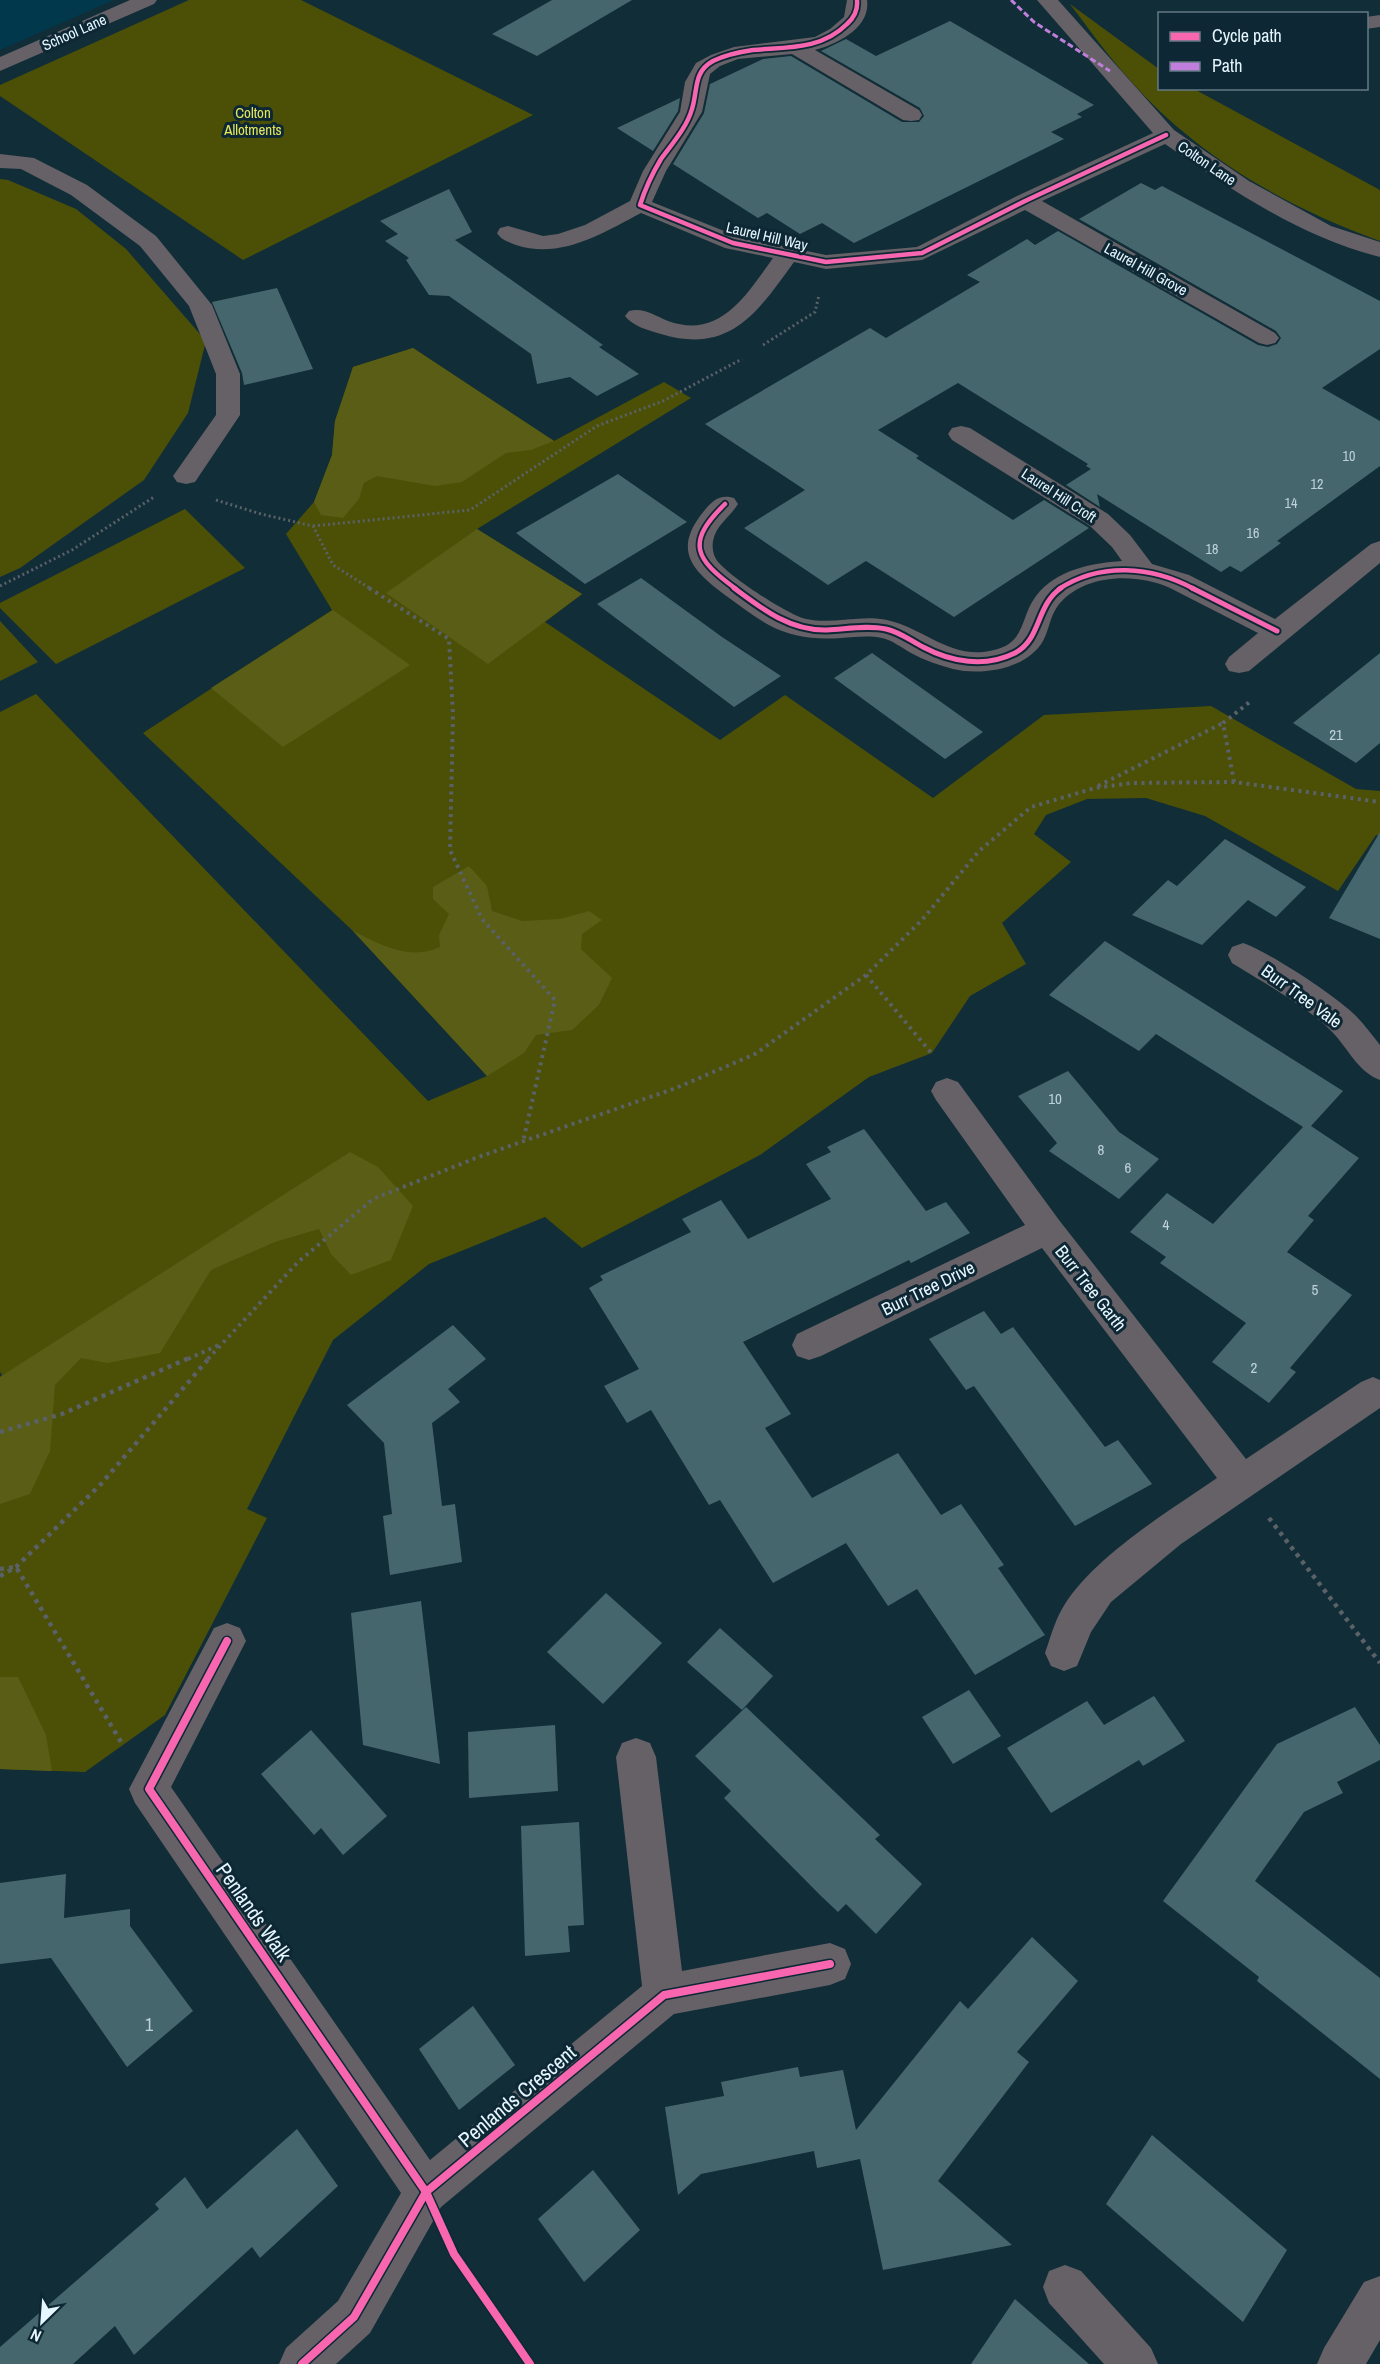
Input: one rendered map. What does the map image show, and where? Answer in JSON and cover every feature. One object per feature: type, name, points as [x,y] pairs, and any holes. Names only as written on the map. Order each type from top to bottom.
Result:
[{"type":"street","name":"School Lane","points":[[0,65],[147,0]]},
{"type":"street","points":[[508,233],[531,242],[560,242],[573,238],[640,205],[650,178],[674,143],[692,110],[696,81],[700,72],[708,64],[736,53],[796,47],[831,38],[846,28],[855,17],[856,0]]},
{"type":"street","name":"Colton Lane","points":[[1047,0],[1166,135],[1241,186],[1313,225],[1380,250]]},
{"type":"street","points":[[796,47],[911,115]]},
{"type":"street","name":"Laurel Hill Way","points":[[640,205],[733,243],[826,262],[922,253],[1025,201],[1166,135]]},
{"type":"street","points":[[0,161],[26,164],[79,190],[148,241],[200,305],[228,374],[228,415],[186,476]]},
{"type":"street","name":"Laurel Hill Grove","points":[[1025,201],[1267,338]]},
{"type":"street","points":[[637,316],[665,328],[696,333],[720,328],[744,311],[788,254]]},
{"type":"street","name":"Laurel Hill Croft","points":[[961,434],[1098,520],[1121,541],[1143,572]]},
{"type":"street","points":[[726,504],[709,518],[701,535],[700,552],[709,570],[779,619],[798,627],[819,630],[864,627],[886,629],[907,637],[942,657],[964,662],[986,662],[1006,657],[1022,648],[1034,637],[1045,603],[1061,587],[1084,576],[1112,570],[1143,572],[1172,579],[1277,631]]},
{"type":"street","points":[[1239,664],[1380,550]]},
{"type":"street","name":"Burr Tree Vale","points":[[1243,955],[1300,991],[1344,1024],[1380,1067]]},
{"type":"street","name":"Burr Tree Garth","points":[[947,1091],[1047,1230],[1241,1480]]},
{"type":"street","name":"Burr Tree Drive","points":[[809,1345],[1047,1230]]},
{"type":"street","points":[[1064,1653],[1075,1622],[1098,1590],[1168,1532],[1241,1480],[1378,1391]]},
{"type":"street","points":[[149,1789],[227,1641]]},
{"type":"street","points":[[636,1757],[664,1995]]},
{"type":"street","name":"Penlands Walk","points":[[149,1789],[426,2192]]},
{"type":"street","name":"Penlands Crescent","points":[[302,2364],[354,2317],[426,2192],[664,1995],[830,1964]]},
{"type":"street","points":[[1065,2288],[1135,2364]]},
{"type":"street","points":[[1340,2364],[1380,2298]]},
{"type":"path","points":[[760,348],[815,312],[826,262]]},
{"type":"path","points":[[0,586],[72,550],[186,476],[218,501],[313,526],[470,510],[597,426],[663,401],[751,353]]},
{"type":"path","points":[[313,526],[333,565],[448,639],[453,715],[450,850],[482,919],[555,1000],[523,1143]]},
{"type":"path","points":[[1095,788],[1223,723],[1260,694]]},
{"type":"path","points":[[1223,723],[1234,782]]},
{"type":"path","points":[[0,1575],[16,1567],[101,1484],[220,1345],[298,1262],[373,1199],[481,1156],[676,1088],[755,1054],[866,975],[922,920],[979,851],[1031,807],[1095,788],[1132,783],[1234,782],[1380,802]]},
{"type":"path","points":[[866,975],[956,1078],[947,1091]]},
{"type":"path","points":[[0,1432],[62,1414],[220,1345]]},
{"type":"path","points":[[1241,1480],[1380,1662]]},
{"type":"path","points":[[0,1569],[16,1567]]},
{"type":"path","points":[[16,1567],[149,1789]]},
{"type":"shaded area","points":[[0,0],[114,0],[0,50]]},
{"type":"shaded area","points":[[413,348],[554,441],[531,450],[506,453],[462,482],[435,486],[377,476],[364,483],[359,499],[343,518],[321,515],[314,502],[332,455],[335,421],[353,367]]},
{"type":"shaded area","points":[[477,529],[582,594],[488,664],[386,593]]},
{"type":"shaded area","points":[[333,610],[410,665],[283,747],[211,688]]},
{"type":"shaded area","points":[[469,866],[487,886],[492,911],[522,921],[560,919],[589,911],[602,920],[582,934],[581,949],[612,978],[599,1005],[572,1030],[536,1035],[524,1053],[487,1076],[353,931],[385,946],[406,952],[429,951],[440,947],[439,935],[449,914],[433,899],[433,887]]},
{"type":"shaded area","points":[[350,1152],[378,1167],[413,1206],[391,1260],[351,1275],[331,1254],[319,1229],[275,1242],[211,1270],[160,1353],[107,1363],[81,1358],[55,1385],[50,1451],[30,1494],[0,1504],[0,1377]]},
{"type":"shaded area","points":[[0,1677],[18,1677],[46,1735],[52,1771],[0,1769]]},
{"type":"green space","name":"Colton Allotments","points":[[189,0],[301,0],[533,115],[243,260],[0,96],[0,85]]},
{"type":"green space","points":[[1070,4],[1158,68],[1158,90],[1196,90],[1380,190],[1380,241],[1310,212],[1244,176],[1183,132],[1155,106],[1114,61]]},
{"type":"green space","points":[[0,179],[8,180],[76,209],[126,249],[206,341],[188,413],[144,480],[20,568],[0,577]]},
{"type":"green space","points":[[413,348],[554,441],[664,382],[691,398],[477,529],[582,594],[545,622],[720,740],[785,695],[933,798],[1044,715],[1211,706],[1356,789],[1380,791],[1380,836],[1376,835],[1338,891],[1205,816],[1146,798],[1087,799],[1046,815],[1034,834],[1071,862],[1002,923],[1026,964],[970,996],[932,1053],[869,1077],[760,1155],[582,1248],[545,1217],[429,1264],[333,1340],[247,1509],[267,1518],[165,1715],[85,1772],[0,1769],[0,1377],[2,1375],[0,1372],[0,712],[36,694],[428,1101],[487,1076],[353,931],[143,733],[332,610],[286,534],[314,502],[332,455],[335,421],[353,367]]},
{"type":"green space","points":[[185,509],[245,568],[56,664],[0,608],[0,603]]},
{"type":"green space","points":[[0,621],[38,662],[0,681]]},
{"type":"building","points":[[552,0],[632,0],[537,56],[492,34]]},
{"type":"building","points":[[950,21],[1094,105],[1077,114],[1082,117],[1051,132],[1064,139],[854,243],[822,223],[800,234],[767,213],[758,218],[673,164],[704,113],[710,84],[763,59],[791,56],[902,122],[919,122],[924,116],[920,108],[821,51],[846,39],[876,56]]},
{"type":"building","points":[[680,98],[678,111],[653,151],[617,128]]},
{"type":"building","points":[[1141,183],[1155,190],[1162,186],[1380,301],[1380,349],[1322,388],[1380,421],[1380,466],[1277,541],[1281,543],[1241,572],[1230,566],[1221,572],[1097,494],[1100,507],[1066,485],[1091,469],[1086,466],[1088,464],[958,383],[878,430],[919,456],[916,458],[1013,520],[1044,500],[1089,528],[954,617],[866,561],[828,585],[744,528],[805,490],[705,424],[870,328],[886,338],[980,282],[967,275],[1027,239],[1035,245],[1058,231],[1258,345],[1268,347],[1277,344],[1281,338],[1276,331],[1079,219]]},
{"type":"building","points":[[449,189],[472,232],[455,240],[603,345],[599,347],[639,374],[597,396],[570,377],[537,384],[531,354],[449,296],[429,295],[406,260],[409,258],[385,241],[398,234],[380,221]]},
{"type":"building","points":[[277,288],[313,369],[244,385],[242,373],[212,302]]},
{"type":"building","points":[[618,474],[687,522],[585,584],[516,533]]},
{"type":"building","points":[[641,578],[722,637],[781,676],[734,707],[597,604]]},
{"type":"building","points":[[872,653],[983,732],[945,759],[834,678]]},
{"type":"building","points":[[1380,653],[1380,743],[1356,763],[1293,723]]},
{"type":"building","points":[[1380,832],[1380,939],[1329,918]]},
{"type":"building","points":[[1225,839],[1306,887],[1276,917],[1248,900],[1202,945],[1132,915],[1168,880],[1177,886]]},
{"type":"building","points":[[1105,941],[1343,1091],[1311,1126],[1359,1158],[1308,1216],[1314,1220],[1287,1252],[1352,1295],[1290,1368],[1296,1372],[1269,1403],[1212,1362],[1246,1323],[1160,1263],[1166,1257],[1130,1232],[1167,1193],[1213,1224],[1303,1127],[1156,1034],[1139,1051],[1049,995]]},
{"type":"building","points":[[1068,1071],[1119,1132],[1159,1159],[1119,1199],[1049,1151],[1057,1143],[1018,1096]]},
{"type":"building","points":[[864,1129],[926,1211],[946,1202],[970,1233],[911,1263],[909,1260],[743,1342],[791,1414],[765,1428],[812,1498],[898,1453],[941,1515],[961,1504],[1004,1565],[998,1568],[1045,1635],[975,1675],[917,1589],[888,1606],[846,1543],[773,1583],[720,1500],[709,1505],[651,1410],[627,1423],[604,1386],[639,1369],[589,1288],[603,1280],[600,1276],[691,1232],[682,1219],[721,1200],[748,1239],[831,1199],[806,1164],[831,1152],[827,1147]]},
{"type":"building","points":[[984,1311],[1001,1334],[1013,1327],[1105,1447],[1118,1440],[1152,1484],[1075,1526],[974,1386],[966,1390],[929,1339]]},
{"type":"building","points":[[453,1325],[486,1359],[448,1389],[460,1402],[432,1423],[442,1506],[455,1504],[462,1562],[390,1575],[383,1516],[392,1514],[384,1443],[347,1405]]},
{"type":"building","points":[[606,1593],[662,1643],[603,1704],[547,1652]]},
{"type":"building","points":[[421,1601],[440,1764],[363,1745],[351,1613]]},
{"type":"building","points":[[720,1628],[773,1676],[742,1710],[687,1662]]},
{"type":"building","points":[[969,1690],[1001,1736],[953,1764],[922,1717]]},
{"type":"building","points":[[1154,1696],[1185,1741],[1143,1766],[1139,1760],[1051,1813],[1007,1748],[1087,1701],[1104,1725]]},
{"type":"building","points":[[746,1707],[880,1835],[875,1839],[922,1884],[876,1934],[846,1904],[838,1912],[821,1896],[724,1798],[731,1791],[695,1756]]},
{"type":"building","points":[[1355,1707],[1380,1745],[1380,1760],[1337,1782],[1343,1793],[1304,1812],[1255,1881],[1380,1978],[1380,2079],[1257,1981],[1259,1977],[1163,1901],[1277,1744]]},
{"type":"building","points":[[555,1725],[558,1791],[469,1798],[468,1732]]},
{"type":"building","points":[[311,1730],[387,1816],[343,1855],[321,1828],[314,1835],[261,1774]]},
{"type":"building","points":[[579,1822],[584,1925],[568,1926],[570,1952],[525,1956],[521,1826]]},
{"type":"building","points":[[66,1874],[64,1918],[130,1909],[130,1926],[193,2011],[127,2067],[51,1958],[0,1964],[0,1883]]},
{"type":"building","points":[[1032,1937],[1078,1981],[1017,2052],[1029,2062],[938,2181],[1012,2245],[883,2270],[860,2159],[817,2168],[814,2151],[701,2174],[678,2195],[665,2107],[724,2096],[721,2082],[798,2067],[800,2077],[843,2070],[856,2130],[960,2001],[968,2009]]},
{"type":"building","points":[[473,2006],[515,2065],[459,2110],[419,2049]]},
{"type":"building","points":[[297,2129],[338,2186],[260,2258],[252,2247],[134,2355],[115,2326],[73,2364],[0,2364],[0,2347],[159,2209],[155,2204],[185,2177],[207,2209]]},
{"type":"building","points":[[1152,2135],[1287,2250],[1243,2322],[1106,2204]]},
{"type":"building","points":[[593,2170],[640,2230],[584,2282],[538,2219]]},
{"type":"building","points":[[1015,2299],[1089,2364],[971,2364]]},
{"type":"marked path","points":[[1011,0],[1034,22],[1110,71]]},
{"type":"cycle path","points":[[857,0],[857,11],[851,21],[838,34],[822,41],[806,46],[734,53],[708,64],[700,72],[696,82],[691,112],[654,171],[640,205],[733,243],[826,262],[922,253],[1025,201],[1166,135]]},
{"type":"cycle path","points":[[725,504],[707,523],[702,533],[700,552],[704,562],[723,580],[767,612],[807,629],[863,627],[886,629],[954,660],[974,662],[995,660],[1016,652],[1030,641],[1041,611],[1058,590],[1071,581],[1087,575],[1121,570],[1156,574],[1175,580],[1277,631]]},
{"type":"cycle path","points":[[227,1641],[149,1789],[426,2192],[454,2254],[530,2364]]},
{"type":"cycle path","points":[[302,2364],[354,2317],[426,2192],[664,1995],[830,1964]]}]
